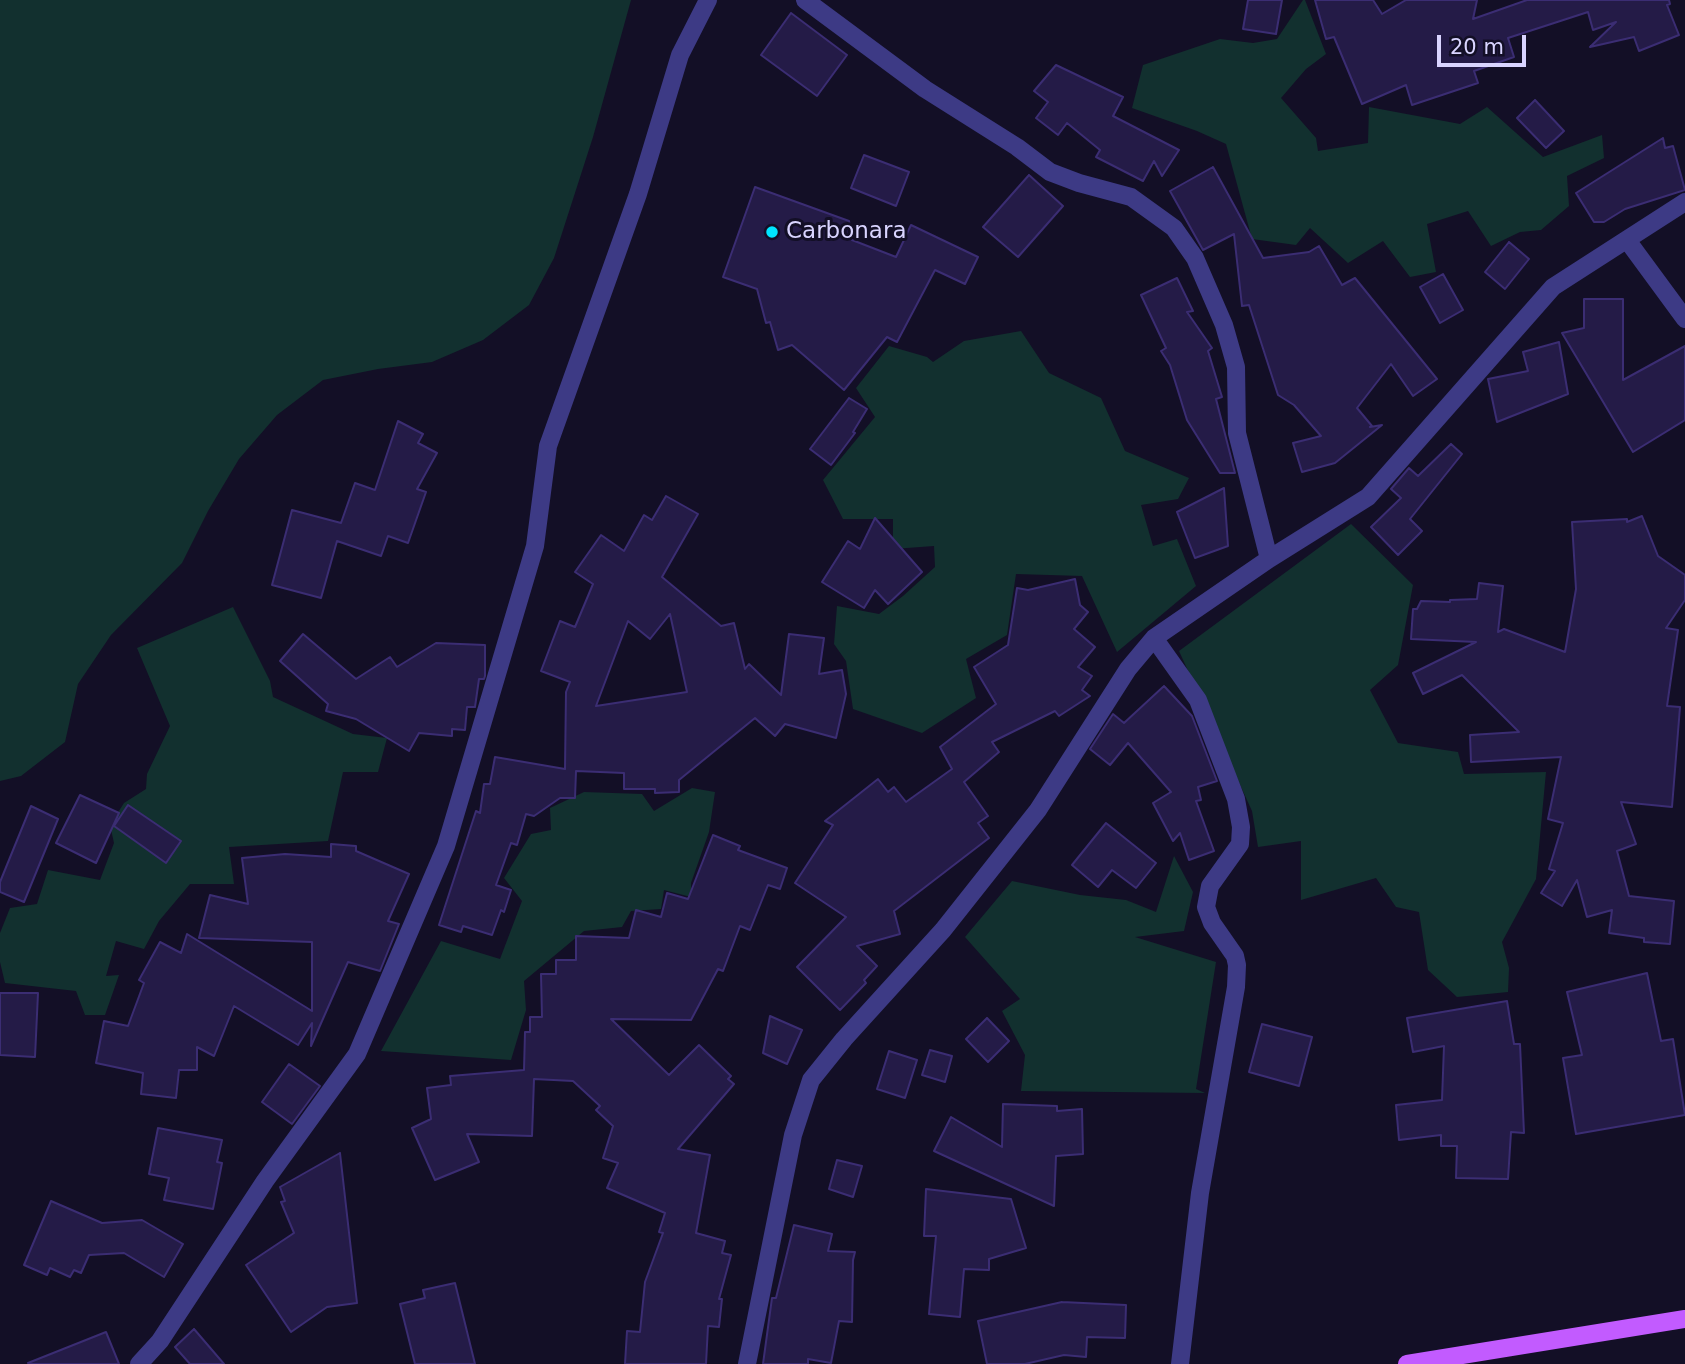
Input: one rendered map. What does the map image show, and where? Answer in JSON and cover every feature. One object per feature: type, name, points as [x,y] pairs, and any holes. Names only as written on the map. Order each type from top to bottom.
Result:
[{"type":"main road","points":[[1407,1364],[1685,1319]]},
{"type":"street","points":[[139,1364],[160,1341],[265,1181],[357,1055],[446,846],[535,546],[548,446],[638,194],[680,55],[708,0]]},
{"type":"street","points":[[805,0],[925,89],[1017,147],[1050,172],[1131,197],[1174,228],[1195,258],[1224,325],[1236,367],[1237,433],[1269,559]]},
{"type":"street","points":[[747,1364],[793,1135],[811,1080],[844,1039],[943,930],[1038,810],[1128,669],[1154,638],[1269,559],[1368,497],[1553,287],[1685,202]]},
{"type":"street","points":[[1627,240],[1685,319]]},
{"type":"street","points":[[1154,638],[1198,700],[1236,799],[1241,827],[1240,844],[1210,886],[1206,907],[1212,923],[1235,956],[1236,987],[1200,1193],[1180,1364]]},
{"type":"green space","points":[[0,0],[631,0],[593,137],[554,258],[529,305],[483,340],[432,362],[323,380],[277,415],[239,459],[208,511],[182,563],[111,635],[78,684],[65,742],[21,776],[0,781]]},
{"type":"green space","points":[[1303,0],[1326,54],[1306,69],[1281,98],[1316,138],[1318,151],[1368,143],[1369,107],[1460,124],[1487,107],[1543,157],[1602,135],[1604,158],[1567,176],[1569,206],[1541,230],[1520,232],[1491,246],[1468,211],[1427,224],[1436,272],[1410,277],[1383,241],[1348,263],[1310,228],[1296,245],[1252,239],[1226,144],[1132,108],[1143,65],[1220,39],[1253,43],[1277,39]]},
{"type":"green space","points":[[1021,331],[1049,373],[1101,398],[1125,451],[1189,478],[1178,499],[1141,505],[1153,546],[1177,539],[1196,586],[1117,652],[1082,576],[1016,574],[1007,635],[966,659],[976,698],[922,733],[853,709],[846,661],[834,644],[837,606],[879,614],[935,567],[934,546],[893,549],[893,519],[843,519],[823,480],[875,417],[856,388],[889,346],[927,357],[933,362],[964,341]]},
{"type":"green space","points":[[1351,524],[1413,585],[1398,665],[1370,690],[1398,743],[1458,752],[1464,774],[1546,772],[1536,879],[1502,942],[1509,968],[1508,992],[1457,997],[1428,970],[1419,912],[1396,907],[1376,878],[1301,900],[1301,841],[1258,847],[1252,811],[1179,651]]},
{"type":"green space","points":[[233,607],[270,681],[273,697],[353,734],[387,738],[378,772],[343,772],[328,841],[229,847],[234,884],[190,884],[159,921],[144,949],[116,941],[106,976],[119,975],[105,1015],[85,1015],[76,991],[5,983],[0,962],[0,933],[10,908],[37,904],[48,870],[100,880],[114,843],[110,825],[124,803],[146,789],[147,774],[170,726],[137,648]]},
{"type":"green space","points":[[692,788],[715,792],[709,832],[691,883],[691,897],[664,890],[661,909],[631,911],[622,927],[584,931],[524,981],[526,1010],[511,1060],[381,1051],[441,941],[500,959],[522,901],[504,878],[531,834],[551,830],[550,808],[584,792],[642,794],[654,811]]},
{"type":"green space","points":[[1174,856],[1193,892],[1184,931],[1135,937],[1216,962],[1196,1089],[1205,1093],[1021,1091],[1025,1055],[1002,1011],[1020,999],[965,937],[1012,881],[1080,895],[1126,900],[1156,912]]},
{"type":"building","points":[[1248,0],[1282,0],[1276,34],[1243,29]]},
{"type":"building","points":[[1315,0],[1373,0],[1382,14],[1406,0],[1477,0],[1473,19],[1527,0],[1669,0],[1670,4],[1667,5],[1679,35],[1639,51],[1634,37],[1590,47],[1616,22],[1593,30],[1588,12],[1508,38],[1514,57],[1474,71],[1478,83],[1412,105],[1406,85],[1362,104],[1334,37],[1326,39]]},
{"type":"building","points":[[791,13],[847,55],[817,96],[761,55]]},
{"type":"building","points":[[1056,65],[1123,97],[1113,116],[1179,150],[1162,176],[1154,161],[1143,181],[1096,157],[1100,150],[1067,123],[1058,135],[1036,118],[1048,102],[1034,91]]},
{"type":"building","points":[[1535,100],[1564,131],[1546,148],[1517,118]]},
{"type":"building","points":[[1663,138],[1665,148],[1673,146],[1685,190],[1625,209],[1604,222],[1594,222],[1576,193]]},
{"type":"building","points":[[864,155],[909,172],[896,206],[851,188]]},
{"type":"building","points":[[1213,167],[1263,258],[1309,252],[1319,246],[1342,285],[1355,278],[1437,379],[1413,396],[1391,364],[1357,408],[1372,426],[1370,427],[1382,425],[1335,463],[1302,472],[1293,443],[1321,436],[1294,405],[1278,395],[1249,305],[1242,306],[1234,234],[1203,250],[1170,191]]},
{"type":"building","points":[[1029,175],[1063,206],[1018,257],[983,227]]},
{"type":"building","points":[[755,187],[849,221],[852,240],[896,257],[911,225],[978,257],[965,284],[935,270],[897,342],[887,337],[844,390],[792,345],[778,350],[770,322],[766,323],[757,289],[723,277]]},
{"type":"building","points":[[1509,242],[1529,259],[1505,289],[1485,272]]},
{"type":"building","points":[[1443,274],[1463,310],[1440,323],[1420,287]]},
{"type":"building","points":[[1177,278],[1193,311],[1187,312],[1212,348],[1208,351],[1222,397],[1216,399],[1235,473],[1220,473],[1187,420],[1170,365],[1161,351],[1166,348],[1141,295]]},
{"type":"building","points":[[1584,299],[1623,299],[1623,380],[1685,346],[1685,420],[1633,452],[1562,333],[1584,328]]},
{"type":"building","points":[[1559,342],[1568,394],[1497,422],[1488,379],[1528,371],[1523,352]]},
{"type":"building","points":[[849,398],[867,409],[853,432],[855,433],[831,465],[810,449]]},
{"type":"building","points":[[398,421],[423,434],[418,443],[437,453],[417,489],[426,492],[408,543],[388,536],[381,556],[337,541],[321,598],[272,585],[292,510],[341,523],[355,483],[375,490]]},
{"type":"building","points":[[1451,444],[1462,454],[1410,519],[1422,531],[1398,555],[1371,527],[1401,498],[1391,489],[1409,468],[1418,476]]},
{"type":"building","points":[[1224,488],[1228,546],[1195,558],[1177,512]]},
{"type":"building","points":[[666,496],[698,514],[662,577],[721,626],[734,623],[745,669],[749,664],[781,695],[789,634],[824,638],[819,674],[842,670],[846,694],[836,738],[785,724],[775,736],[755,718],[679,780],[679,792],[655,793],[655,789],[624,789],[624,773],[576,771],[575,798],[560,798],[534,816],[526,814],[517,845],[511,843],[496,885],[511,890],[504,912],[501,910],[492,935],[463,926],[461,932],[439,925],[476,811],[480,813],[484,784],[490,784],[495,757],[565,769],[566,692],[570,682],[541,671],[560,621],[575,627],[593,584],[575,572],[601,535],[624,551],[644,515],[652,520]],"holes":[[[670,614],[687,692],[596,706],[628,621],[650,639]]]},
{"type":"building","points":[[1642,516],[1658,556],[1685,575],[1685,600],[1666,628],[1678,630],[1667,706],[1680,707],[1672,807],[1621,802],[1636,844],[1617,851],[1629,896],[1674,901],[1670,944],[1644,942],[1644,938],[1609,933],[1612,910],[1587,917],[1577,880],[1562,906],[1541,893],[1555,871],[1549,869],[1563,823],[1548,819],[1561,757],[1471,762],[1470,735],[1519,732],[1462,675],[1423,694],[1413,673],[1476,642],[1411,639],[1413,609],[1417,609],[1421,601],[1477,599],[1479,583],[1503,586],[1498,632],[1504,629],[1565,652],[1576,589],[1572,522],[1627,519],[1627,522]]},
{"type":"building","points":[[875,518],[922,572],[888,604],[875,590],[864,608],[822,582],[848,541],[860,549]]},
{"type":"building","points":[[1075,579],[1080,605],[1088,612],[1074,629],[1095,647],[1078,667],[1092,676],[1082,690],[1090,696],[1059,716],[1055,711],[992,742],[999,752],[964,782],[988,816],[978,823],[989,838],[894,911],[900,934],[857,946],[877,966],[864,980],[866,983],[840,1010],[797,967],[846,917],[795,883],[833,825],[825,821],[878,779],[888,792],[894,787],[906,802],[952,769],[940,747],[996,704],[974,667],[1008,645],[1017,588],[1028,590]]},
{"type":"building","points":[[303,634],[356,679],[390,657],[397,667],[436,643],[485,645],[485,676],[484,679],[479,679],[475,707],[467,707],[465,730],[452,729],[452,736],[419,733],[409,751],[356,719],[326,711],[328,704],[280,661]]},
{"type":"building","points":[[1164,686],[1192,716],[1217,781],[1198,787],[1201,800],[1196,801],[1214,851],[1189,860],[1180,833],[1173,841],[1153,803],[1171,792],[1128,743],[1110,765],[1090,749],[1113,714],[1124,723]]},
{"type":"building","points":[[80,795],[119,813],[96,863],[56,843]]},
{"type":"building","points":[[128,805],[181,841],[166,863],[114,826]]},
{"type":"building","points":[[31,806],[58,819],[24,902],[0,892],[0,882]]},
{"type":"building","points":[[1106,823],[1156,863],[1136,888],[1112,870],[1098,887],[1072,865]]},
{"type":"building","points":[[713,835],[740,846],[738,850],[787,868],[780,889],[768,885],[750,930],[740,926],[723,971],[718,969],[691,1020],[611,1019],[669,1075],[699,1045],[731,1076],[728,1079],[734,1084],[678,1149],[710,1155],[696,1233],[725,1241],[722,1253],[731,1255],[719,1299],[722,1299],[719,1327],[708,1326],[706,1364],[625,1364],[627,1331],[640,1332],[645,1282],[663,1233],[659,1232],[665,1213],[607,1188],[618,1163],[603,1158],[613,1126],[596,1110],[600,1106],[573,1081],[534,1079],[532,1136],[467,1134],[479,1162],[435,1180],[412,1128],[431,1119],[427,1088],[451,1085],[450,1076],[524,1070],[525,1032],[530,1032],[530,1017],[542,1017],[541,974],[556,974],[556,960],[576,960],[576,936],[629,938],[636,910],[661,917],[667,893],[688,899]]},
{"type":"building","points":[[331,844],[356,846],[356,851],[409,874],[388,921],[399,924],[380,971],[348,962],[311,1046],[312,1023],[298,1045],[234,1006],[214,1056],[197,1047],[197,1070],[179,1070],[176,1098],[141,1094],[143,1073],[96,1063],[104,1021],[128,1026],[144,983],[139,980],[160,942],[181,953],[187,934],[312,1011],[312,942],[199,938],[210,895],[248,904],[242,858],[285,854],[331,857]]},
{"type":"building","points":[[1647,973],[1661,1041],[1673,1039],[1685,1115],[1576,1134],[1563,1058],[1582,1055],[1567,992]]},
{"type":"building","points":[[0,993],[38,993],[35,1057],[0,1055]]},
{"type":"building","points":[[1507,1001],[1514,1044],[1520,1044],[1524,1133],[1511,1132],[1508,1179],[1456,1178],[1457,1146],[1441,1146],[1441,1135],[1399,1140],[1396,1105],[1442,1100],[1444,1046],[1413,1052],[1407,1018]]},
{"type":"building","points":[[770,1016],[802,1030],[787,1064],[763,1053]]},
{"type":"building","points":[[987,1018],[1009,1041],[988,1062],[966,1039]]},
{"type":"building","points":[[1262,1024],[1312,1037],[1299,1086],[1249,1072]]},
{"type":"building","points":[[930,1050],[952,1056],[945,1082],[922,1075]]},
{"type":"building","points":[[889,1051],[917,1060],[905,1098],[877,1089]]},
{"type":"building","points":[[289,1064],[320,1086],[292,1124],[262,1102]]},
{"type":"building","points":[[1003,1104],[1057,1106],[1057,1111],[1082,1109],[1083,1154],[1056,1156],[1054,1206],[934,1151],[951,1117],[1002,1147]]},
{"type":"building","points":[[158,1128],[222,1140],[217,1162],[222,1163],[213,1209],[164,1200],[169,1178],[149,1174]]},
{"type":"building","points":[[340,1153],[357,1303],[327,1307],[291,1332],[246,1265],[294,1233],[281,1202],[285,1201],[280,1187]]},
{"type":"building","points":[[837,1160],[862,1166],[853,1197],[829,1189]]},
{"type":"building","points":[[926,1189],[1011,1199],[1026,1248],[989,1259],[989,1270],[964,1269],[960,1317],[929,1314],[936,1236],[924,1236]]},
{"type":"building","points":[[51,1201],[102,1223],[142,1220],[183,1244],[164,1277],[124,1253],[89,1255],[81,1273],[74,1270],[70,1277],[50,1268],[47,1275],[24,1265]]},
{"type":"building","points":[[794,1225],[832,1234],[828,1251],[855,1252],[852,1322],[839,1321],[831,1363],[808,1359],[808,1364],[763,1364],[772,1298],[776,1298]]},
{"type":"building","points":[[455,1283],[475,1364],[415,1364],[400,1304],[425,1298],[423,1290]]},
{"type":"building","points":[[1062,1302],[1126,1305],[1125,1338],[1087,1337],[1086,1357],[1064,1355],[1025,1364],[987,1364],[978,1321]]},
{"type":"building","points":[[194,1329],[224,1364],[190,1364],[175,1347]]},
{"type":"building","points":[[106,1332],[119,1364],[28,1363]]},
{"type":"place","name":"Carbonara","points":[[772,232]]}]
